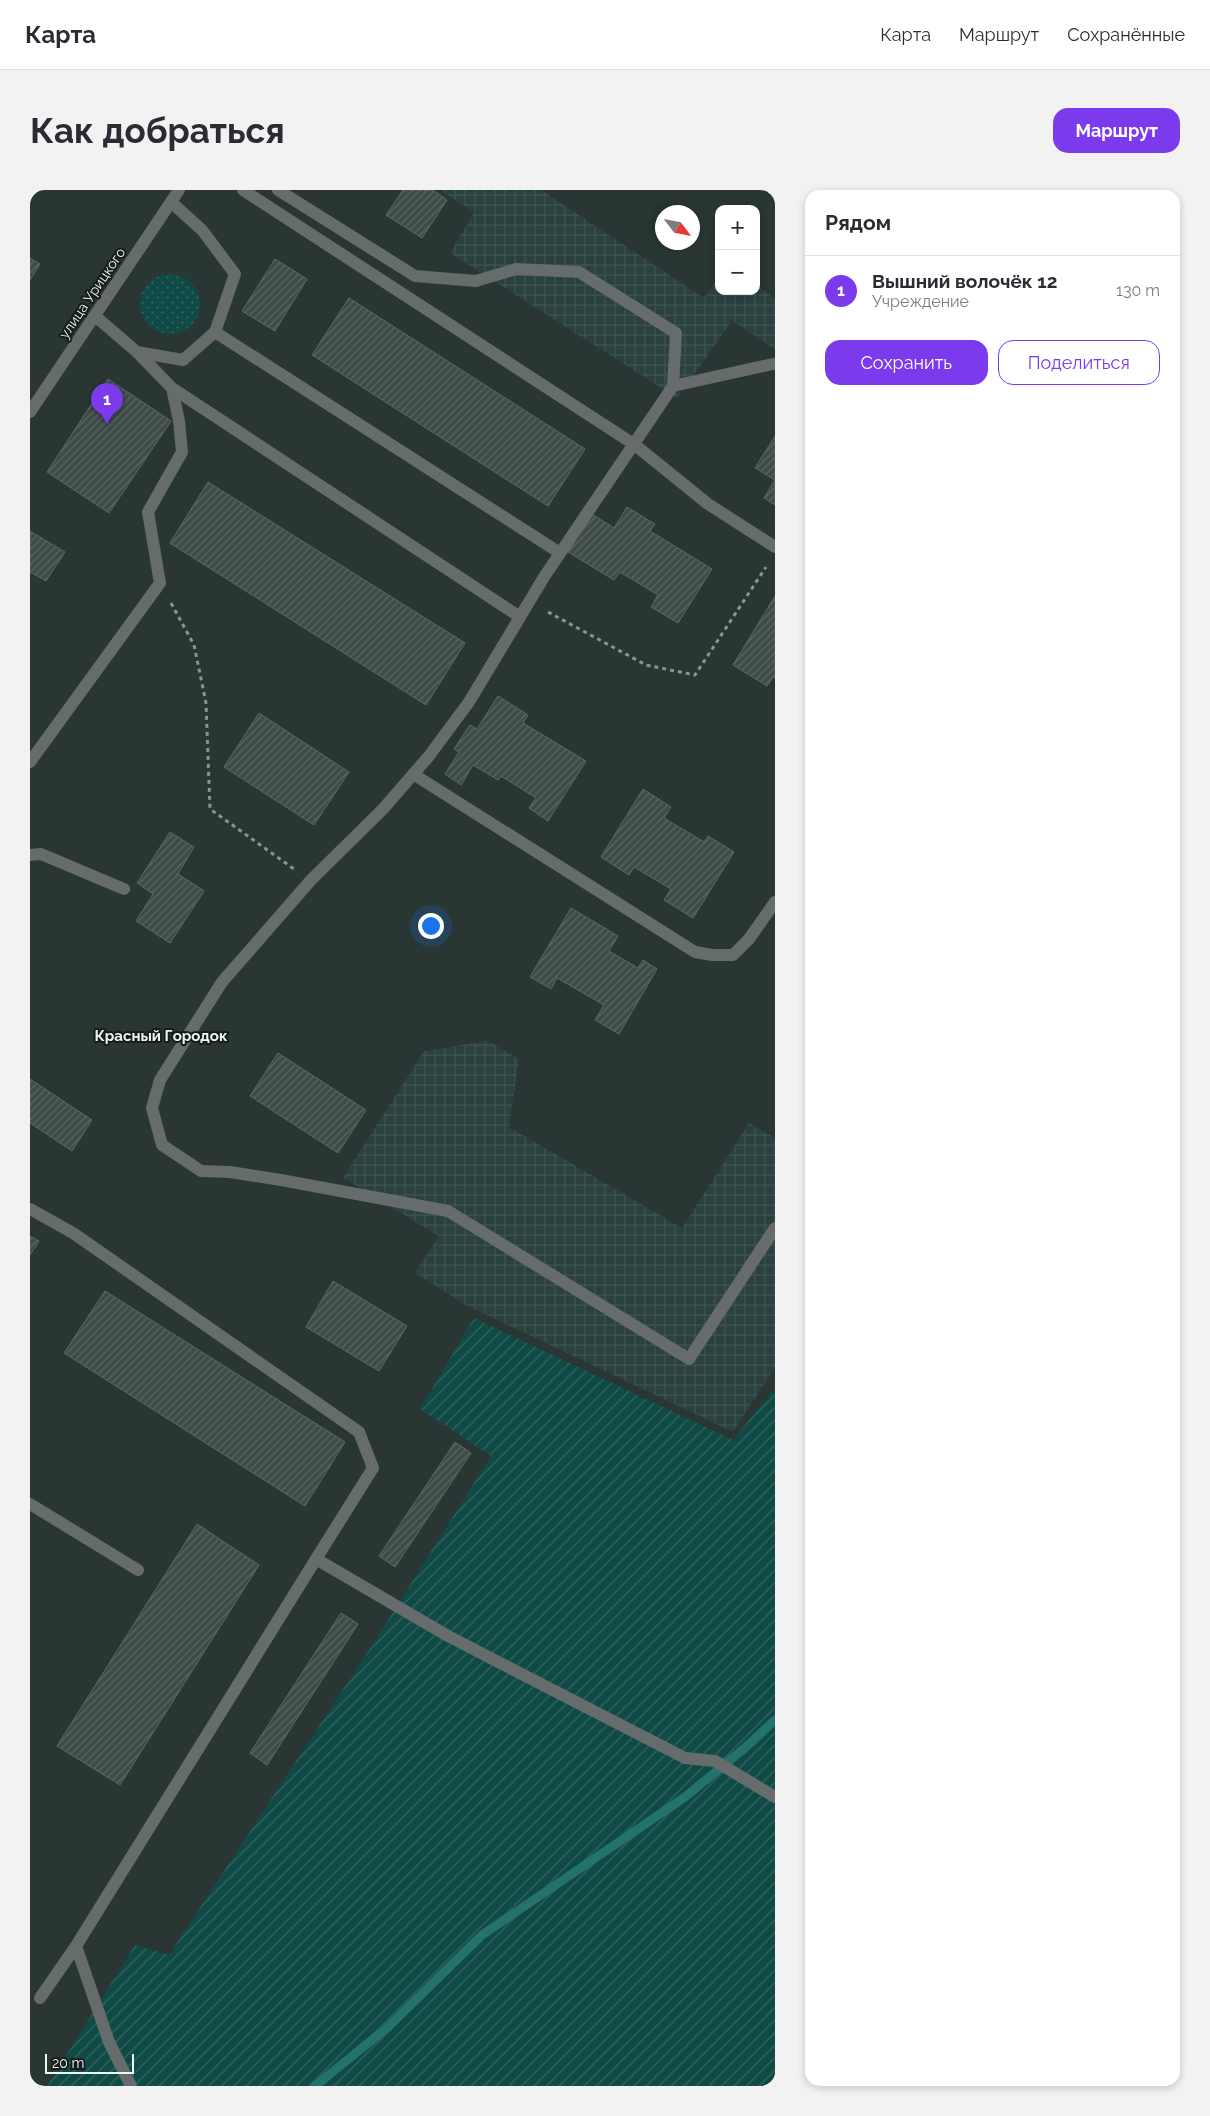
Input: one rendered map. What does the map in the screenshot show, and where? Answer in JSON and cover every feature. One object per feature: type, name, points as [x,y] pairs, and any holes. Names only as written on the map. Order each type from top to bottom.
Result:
[{"type":"street","name":"улица Урицкого","points":[[30,412],[179,190]]},
{"type":"street","points":[[243,190],[634,445],[708,504],[775,547]]},
{"type":"street","points":[[278,190],[415,276],[476,281],[516,269],[579,272],[676,333],[673,386],[560,553],[469,702],[383,809],[311,880],[222,982],[160,1080],[152,1108],[162,1145],[201,1170],[230,1172],[281,1180],[448,1211],[689,1359],[775,1228]]},
{"type":"street","points":[[137,352],[183,360],[215,332],[235,274],[202,230],[171,202]]},
{"type":"street","points":[[95,316],[137,352],[172,388],[520,617]]},
{"type":"street","points":[[215,332],[560,553]]},
{"type":"street","points":[[673,386],[773,364]]},
{"type":"street","points":[[30,762],[160,583],[148,512],[182,452],[179,421],[172,388]]},
{"type":"street","points":[[413,774],[695,952],[712,955],[733,955],[749,939],[775,902]]},
{"type":"street","points":[[30,855],[41,854],[124,889]]},
{"type":"street","points":[[30,1209],[73,1233],[359,1432],[373,1468],[76,1946],[40,1998]]},
{"type":"street","points":[[30,1504],[138,1570]]},
{"type":"street","points":[[316,1559],[448,1636],[685,1758],[715,1761],[775,1797]]},
{"type":"street","points":[[76,1946],[109,2042],[131,2086]]},
{"type":"path","points":[[529,602],[646,665],[695,675],[770,562]]},
{"type":"path","points":[[160,583],[194,645],[206,704],[210,809],[311,880]]},
{"type":"shaded area","points":[[440,190],[541,190],[704,298],[715,283],[715,295],[760,295],[760,288],[775,299],[775,349],[732,321],[677,398],[450,253],[474,212]]},
{"type":"shaded area","points":[[170,274],[187,279],[195,287],[200,304],[195,321],[187,329],[170,334],[153,329],[145,321],[140,304],[145,287],[153,279]]},
{"type":"shaded area","points":[[488,1041],[519,1059],[509,1127],[682,1228],[749,1123],[775,1138],[775,1367],[733,1432],[466,1305],[415,1273],[439,1236],[343,1178],[424,1051]]},
{"type":"shaded area","points":[[474,1318],[733,1440],[775,1388],[775,2086],[47,2086],[135,1945],[169,1955],[376,1639],[491,1456],[420,1409]]},
{"type":"building","points":[[403,190],[433,190],[447,200],[422,238],[386,215]]},
{"type":"building","points":[[30,258],[40,264],[30,280]]},
{"type":"building","points":[[275,259],[307,279],[275,331],[242,311]]},
{"type":"building","points":[[349,298],[585,449],[548,506],[312,355]]},
{"type":"building","points":[[108,379],[171,421],[109,513],[47,472]]},
{"type":"building","points":[[775,436],[775,480],[755,468]]},
{"type":"building","points":[[775,480],[775,505],[764,498]]},
{"type":"building","points":[[208,482],[465,643],[426,705],[170,543]]},
{"type":"building","points":[[627,507],[655,524],[650,531],[712,569],[678,623],[651,607],[658,595],[620,572],[614,580],[568,552],[592,514],[614,528]]},
{"type":"building","points":[[30,531],[65,552],[46,581],[30,572]]},
{"type":"building","points":[[775,596],[775,678],[773,677],[767,686],[733,665]]},
{"type":"building","points":[[498,696],[528,715],[523,723],[586,761],[548,821],[529,808],[536,798],[501,776],[498,780],[473,765],[461,785],[445,774],[459,752],[454,749],[470,725],[477,729]]},
{"type":"building","points":[[259,713],[349,772],[314,825],[224,767]]},
{"type":"building","points":[[643,789],[671,807],[664,818],[704,842],[708,836],[734,852],[693,918],[664,900],[671,889],[634,867],[629,875],[601,857]]},
{"type":"building","points":[[170,832],[194,847],[178,874],[204,891],[170,943],[136,921],[153,894],[137,883]]},
{"type":"building","points":[[571,908],[618,936],[609,951],[638,968],[643,960],[657,969],[619,1034],[595,1020],[604,1005],[557,978],[551,989],[530,977]]},
{"type":"building","points":[[278,1053],[366,1110],[338,1153],[250,1096]]},
{"type":"building","points":[[30,1079],[92,1120],[72,1151],[30,1123]]},
{"type":"building","points":[[30,1236],[39,1241],[30,1255]]},
{"type":"building","points":[[333,1281],[407,1326],[379,1371],[306,1327]]},
{"type":"building","points":[[105,1291],[345,1442],[305,1506],[64,1353]]},
{"type":"building","points":[[455,1442],[471,1453],[395,1567],[379,1556]]},
{"type":"building","points":[[197,1524],[259,1565],[120,1785],[57,1746]]},
{"type":"building","points":[[341,1613],[358,1624],[267,1765],[250,1753]]},
{"type":"waterway","points":[[315,2086],[388,2027],[482,1935],[685,1797],[746,1747],[775,1720]]},
{"type":"place","name":"Вышний волочёк 12","points":[[107,424]]},
{"type":"district","name":"Красный Городок","points":[[161,1036]]}]
